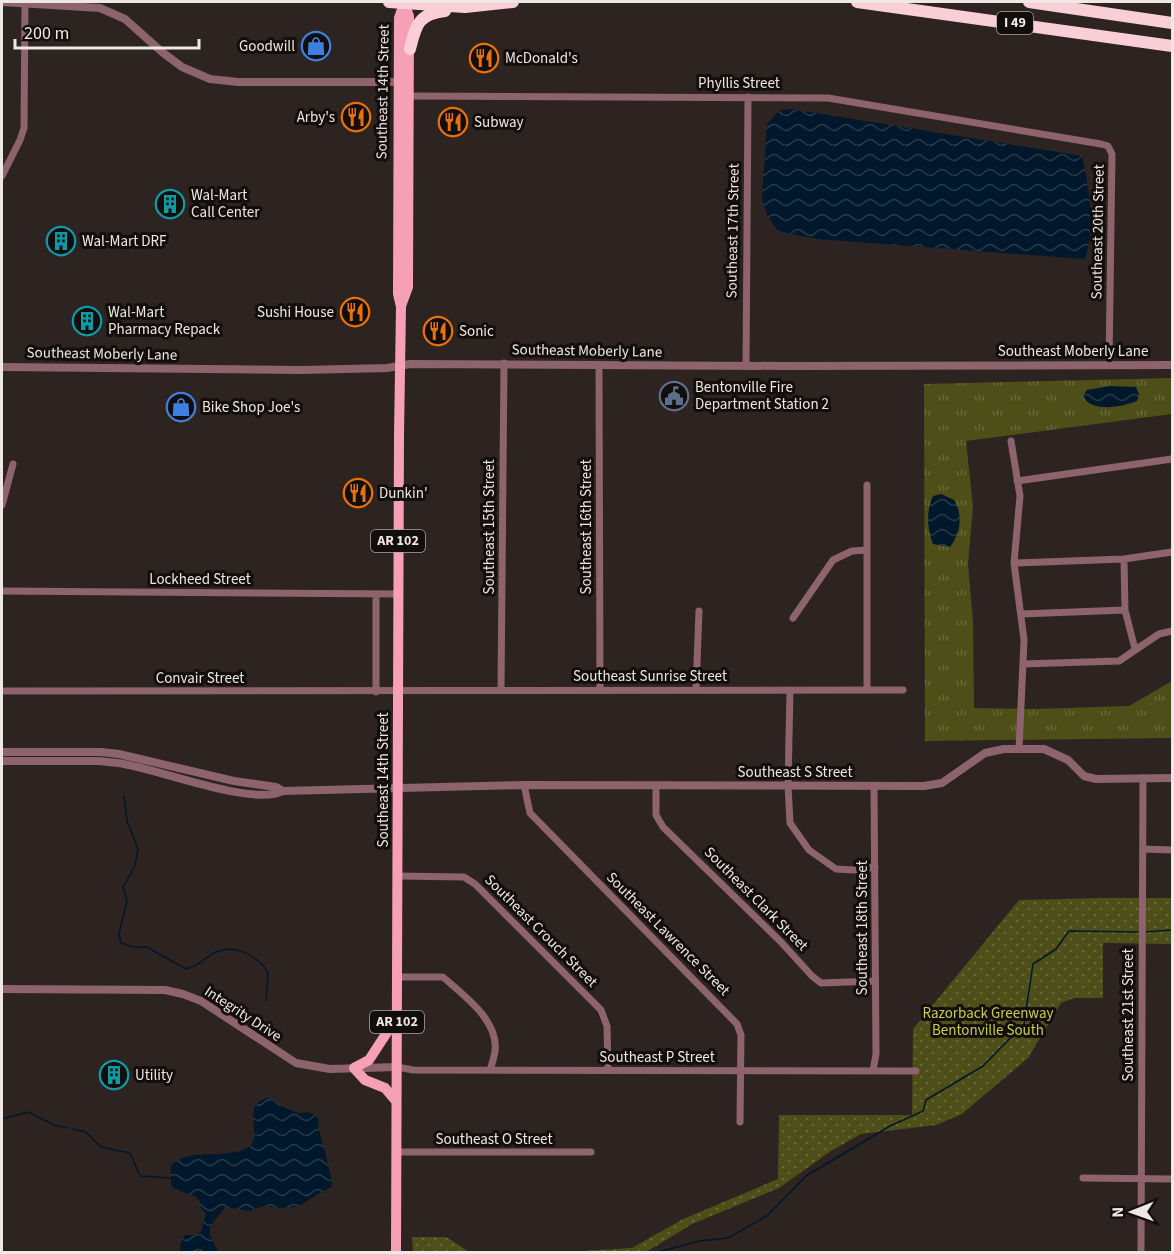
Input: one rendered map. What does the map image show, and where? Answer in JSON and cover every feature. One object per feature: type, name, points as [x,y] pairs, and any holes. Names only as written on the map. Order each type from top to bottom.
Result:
[{"type":"highway","points":[[390,2],[465,7]]},
{"type":"highway","points":[[410,49],[416,28],[422,18],[432,13],[513,2]]},
{"type":"highway","name":"I 49","points":[[857,2],[1173,46]]},
{"type":"highway","name":"I 49","points":[[1029,2],[1173,22]]},
{"type":"main road","name":"Southeast 14th Street","points":[[401,307],[408,287],[410,96],[410,16],[404,3]]},
{"type":"main road","name":"Southeast 14th Street","points":[[396,1252],[401,307],[398,294],[398,82],[399,18],[404,3]]},
{"type":"main road","points":[[396,1101],[385,1088],[366,1080],[354,1068],[369,1060],[397,1017]]},
{"type":"street","points":[[2,2],[100,8],[125,19],[182,67],[210,79],[238,82],[410,82]]},
{"type":"street","points":[[2,176],[24,128],[25,4]]},
{"type":"street","name":"Phyllis Street","points":[[410,96],[828,98],[1065,137]]},
{"type":"street","name":"Southeast 17th Street","points":[[746,366],[748,97]]},
{"type":"street","name":"Southeast 20th Street","points":[[1065,137],[1108,146],[1112,154],[1109,364]]},
{"type":"street","name":"Southeast Moberly Lane","points":[[2,366],[302,370],[383,368],[410,364],[504,363],[746,366],[1173,364]]},
{"type":"street","name":"Southeast 15th Street","points":[[501,690],[504,363]]},
{"type":"street","name":"Southeast 16th Street","points":[[599,365],[600,690]]},
{"type":"street","points":[[1011,441],[1020,496],[1014,563],[1024,640],[1020,749]]},
{"type":"street","points":[[1017,481],[1173,459]]},
{"type":"street","points":[[2,505],[13,464]]},
{"type":"street","points":[[867,485],[867,690]]},
{"type":"street","points":[[793,618],[833,560],[852,551],[867,550]]},
{"type":"street","points":[[1014,563],[1124,559],[1173,552]]},
{"type":"street","points":[[1124,559],[1125,610],[1135,649]]},
{"type":"street","name":"Lockheed Street","points":[[2,591],[398,594]]},
{"type":"street","points":[[376,594],[376,692]]},
{"type":"street","points":[[1021,614],[1125,610]]},
{"type":"street","points":[[696,689],[699,611]]},
{"type":"street","points":[[1023,664],[1119,661],[1159,634],[1173,632]]},
{"type":"street","name":"Southeast Sunrise Street","points":[[398,692],[696,689],[903,690]]},
{"type":"street","points":[[790,690],[788,785],[790,823],[809,850],[836,869],[854,870],[875,867]]},
{"type":"street","name":"Convair Street","points":[[2,691],[398,692]]},
{"type":"street","name":"Southeast S Street","points":[[283,790],[524,785],[924,786],[942,783],[985,753],[1004,748],[1044,749],[1068,760],[1084,776],[1096,779],[1173,778]]},
{"type":"street","points":[[2,752],[119,754],[234,781],[276,786],[283,790]]},
{"type":"street","points":[[2,761],[99,761],[134,765],[242,793],[268,795],[283,790]]},
{"type":"street","name":"Southeast 21st Street","points":[[1141,1252],[1143,778]]},
{"type":"street","name":"Southeast Lawrence Street","points":[[524,785],[530,813],[737,1024],[741,1035],[740,1122]]},
{"type":"street","name":"Southeast Clark Street","points":[[656,786],[656,815],[663,827],[781,942],[812,976],[821,983],[875,981]]},
{"type":"street","name":"Southeast 18th Street","points":[[873,1071],[876,1054],[874,786]]},
{"type":"street","points":[[1143,849],[1173,850]]},
{"type":"street","name":"Southeast Crouch Street","points":[[397,876],[464,877],[475,884],[601,1010],[607,1026],[608,1070]]},
{"type":"street","points":[[397,977],[443,976],[471,1003],[486,1019],[492,1030],[495,1050],[490,1070]]},
{"type":"street","name":"Integrity Drive","points":[[2,989],[165,990],[201,1001],[296,1063],[318,1069],[397,1067]]},
{"type":"street","name":"Southeast P Street","points":[[397,1067],[410,1070],[916,1071]]},
{"type":"street","name":"Southeast O Street","points":[[396,1152],[591,1152]]},
{"type":"street","points":[[1083,1178],[1173,1179]]},
{"type":"green space","points":[[1172,378],[1172,414],[966,441],[973,507],[968,564],[973,621],[974,708],[1129,706],[1172,681],[1172,738],[925,741],[924,384]]},
{"type":"green space","name":"Razorback Greenway Bentonville South","points":[[1172,898],[1172,944],[1103,943],[1103,998],[1074,998],[1061,1003],[1028,1058],[962,1114],[936,1125],[861,1134],[831,1151],[779,1188],[692,1224],[646,1252],[564,1252],[632,1248],[683,1219],[778,1179],[779,1115],[912,1115],[913,1029],[1019,900]]},
{"type":"green space","points":[[959,998],[970,1011],[946,1032],[935,1020]]},
{"type":"green space","points":[[412,1237],[446,1237],[468,1251],[505,1252],[413,1252]]},
{"type":"water","points":[[791,109],[1082,156],[1091,220],[1085,259],[817,239],[778,231],[767,215],[762,199],[767,124],[780,110]]},
{"type":"water","points":[[1110,386],[1136,387],[1139,394],[1137,401],[1115,407],[1100,407],[1093,405],[1083,396],[1087,390]]},
{"type":"water","points":[[941,494],[954,500],[959,512],[960,524],[957,536],[950,547],[933,544],[929,532],[928,513],[931,501],[933,496]]},
{"type":"water","points":[[268,1098],[293,1111],[310,1113],[319,1120],[318,1126],[332,1186],[297,1207],[264,1206],[249,1211],[225,1207],[210,1228],[211,1237],[219,1252],[180,1252],[181,1242],[185,1235],[195,1235],[201,1232],[206,1214],[195,1196],[174,1189],[171,1184],[171,1166],[187,1157],[229,1153],[247,1148],[254,1137],[255,1107],[259,1102]]},
{"type":"waterway","points":[[124,796],[127,821],[138,849],[135,866],[123,887],[127,901],[119,934],[121,943],[133,947],[147,947],[186,969],[222,950],[244,952],[257,960],[268,972],[266,1001]]},
{"type":"waterway","points":[[1144,932],[1172,930]]},
{"type":"waterway","points":[[658,1252],[700,1241],[728,1238],[767,1216],[806,1176],[890,1126],[923,1111],[926,1100],[983,1066],[1024,1024],[1033,964],[1056,949],[1069,931],[1140,932]]},
{"type":"waterway","points":[[2,1119],[28,1112],[54,1125],[67,1128]]},
{"type":"waterway","points":[[73,1129],[86,1132],[101,1147],[130,1153],[140,1176],[171,1178]]},
{"type":"place","name":"Goodwill","points":[[316,46]]},
{"type":"place","name":"McDonald's","points":[[484,58]]},
{"type":"place","name":"Arby's","points":[[356,117]]},
{"type":"place","name":"Subway","points":[[453,122]]},
{"type":"place","name":"Wal-Mart Call Center","points":[[170,204]]},
{"type":"place","name":"Wal-Mart DRF","points":[[61,241]]},
{"type":"place","name":"Sushi House","points":[[355,312]]},
{"type":"place","name":"Wal-Mart Pharmacy Repack","points":[[87,321]]},
{"type":"place","name":"Sonic","points":[[438,331]]},
{"type":"place","name":"Bentonville Fire Department Station 2","points":[[674,396]]},
{"type":"place","name":"Bike Shop Joe's","points":[[181,407]]},
{"type":"place","name":"Dunkin'","points":[[358,493]]},
{"type":"place","name":"Utility","points":[[114,1075]]}]
